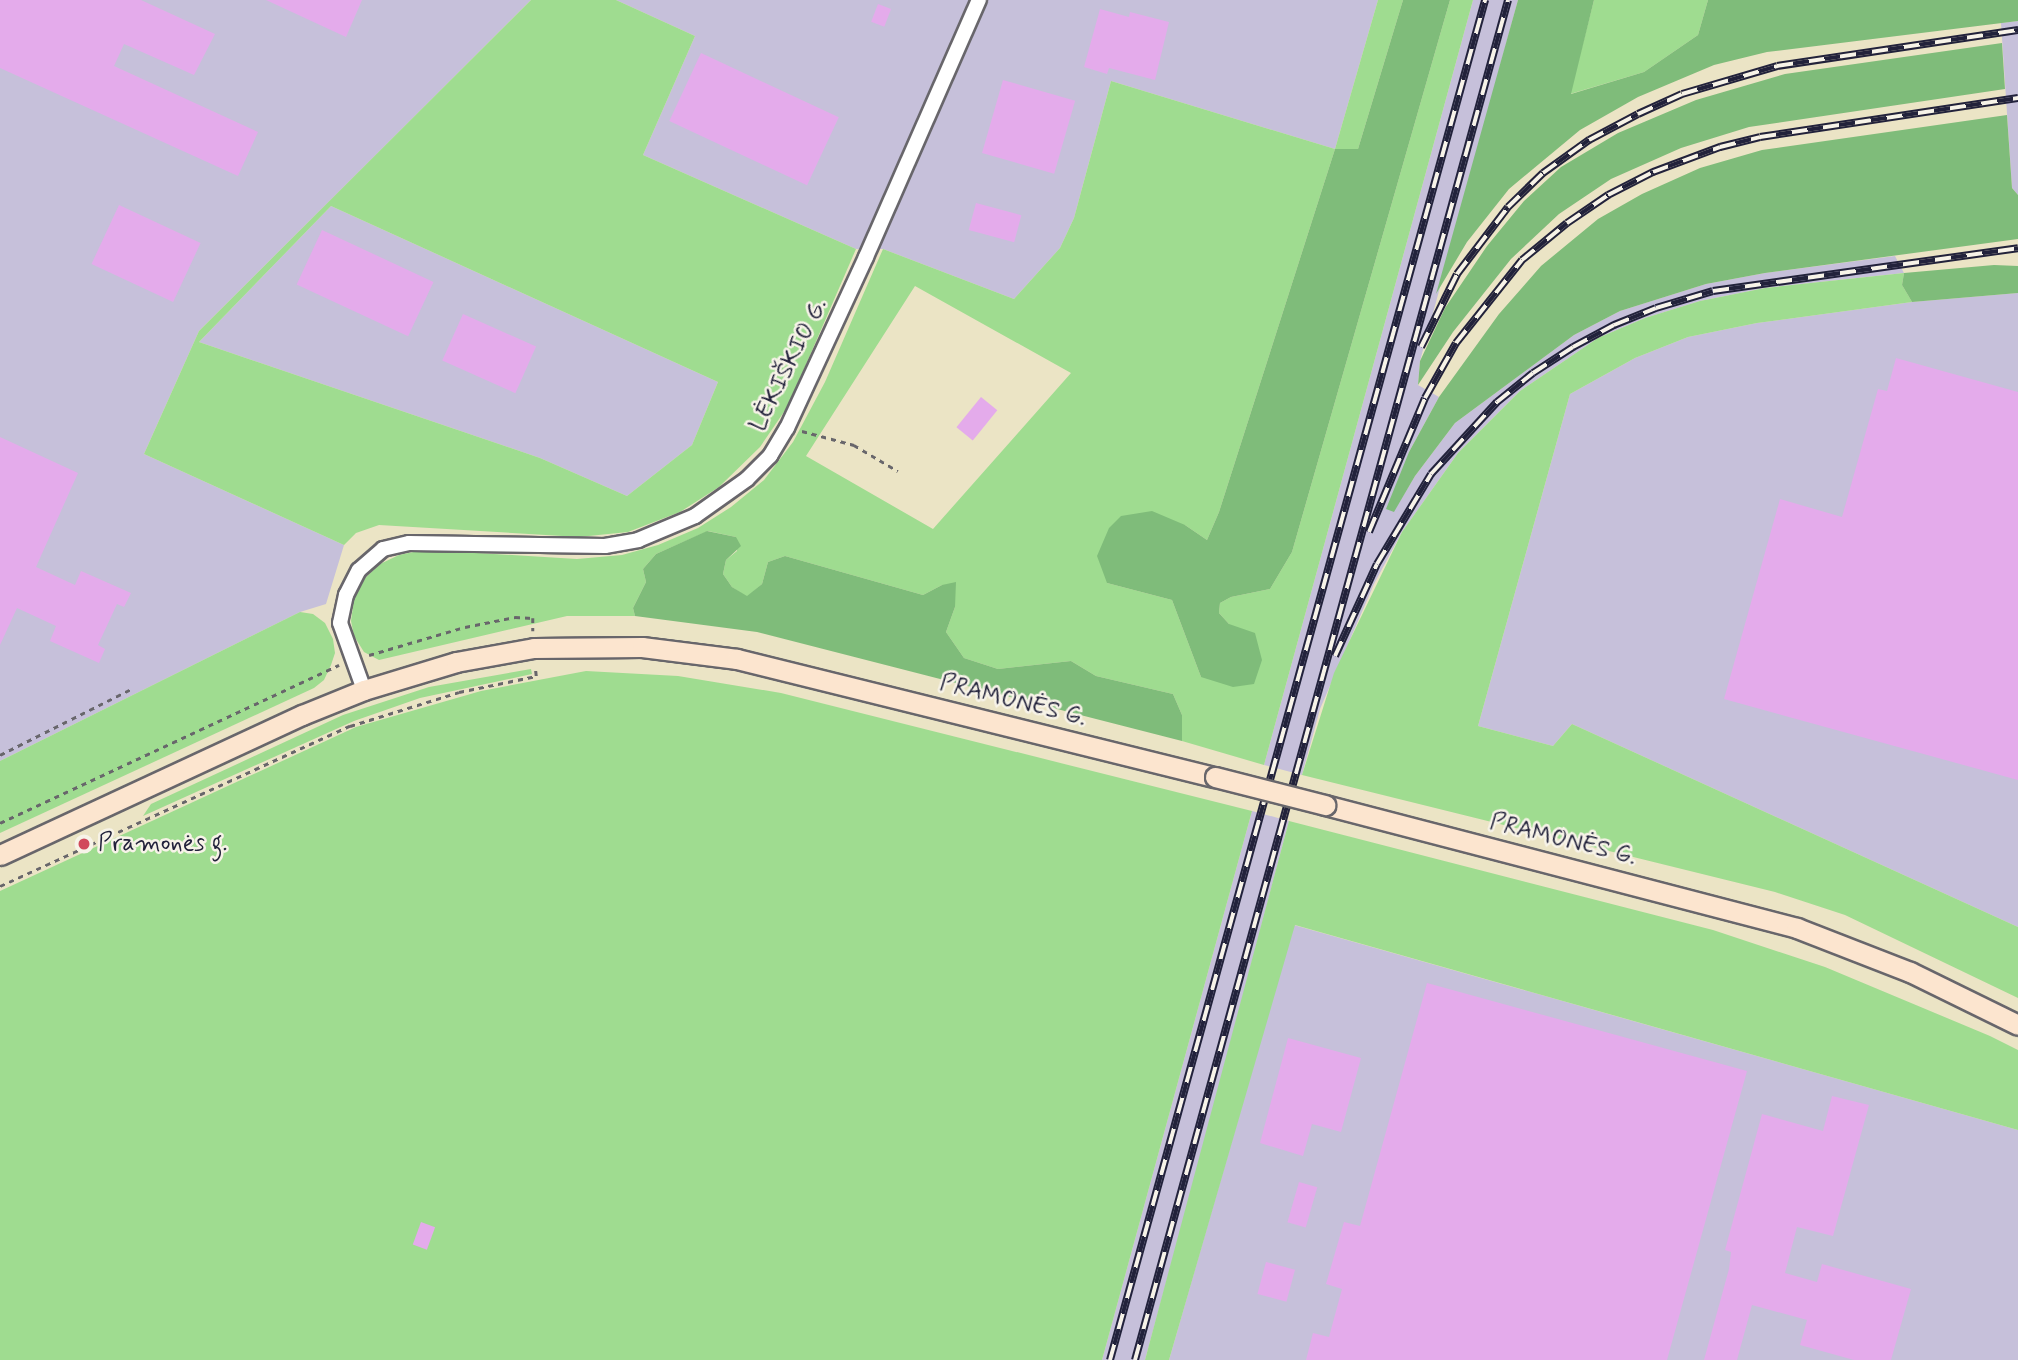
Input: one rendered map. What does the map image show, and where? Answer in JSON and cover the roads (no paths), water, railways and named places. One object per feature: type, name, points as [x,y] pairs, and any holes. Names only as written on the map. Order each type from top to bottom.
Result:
[{"type":"main road","name":"PRAMONĖS G.","points":[[0,855],[302,715],[364,690],[456,662],[534,648],[613,645],[685,650],[737,659],[1215,777],[1785,924],[1910,972],[2018,1025]]},
{"type":"street","name":"LĖKIŠKIO G.","points":[[364,690],[340,623],[346,596],[359,570],[383,550],[409,543],[605,546],[638,540],[670,529],[722,498],[770,456],[787,428],[979,0]]},
{"type":"railway","points":[[1110,1360],[1485,0]]},
{"type":"railway","points":[[1135,1360],[1508,0]]},
{"type":"railway","points":[[1421,347],[1457,274],[1508,207],[1543,173],[1589,140],[1682,94],[1777,66],[2018,30]]},
{"type":"railway","points":[[1369,532],[1425,398],[1456,343],[1522,260],[1567,223],[1608,195],[1653,172],[1720,147],[1760,137],[2018,98]]},
{"type":"railway","points":[[1335,656],[1377,564],[1431,474],[1497,402],[1533,373],[1573,347],[1614,325],[1656,308],[1713,291],[2018,248]]},
{"type":"place","name":"Pramonės g.","points":[[84,844]]}]
